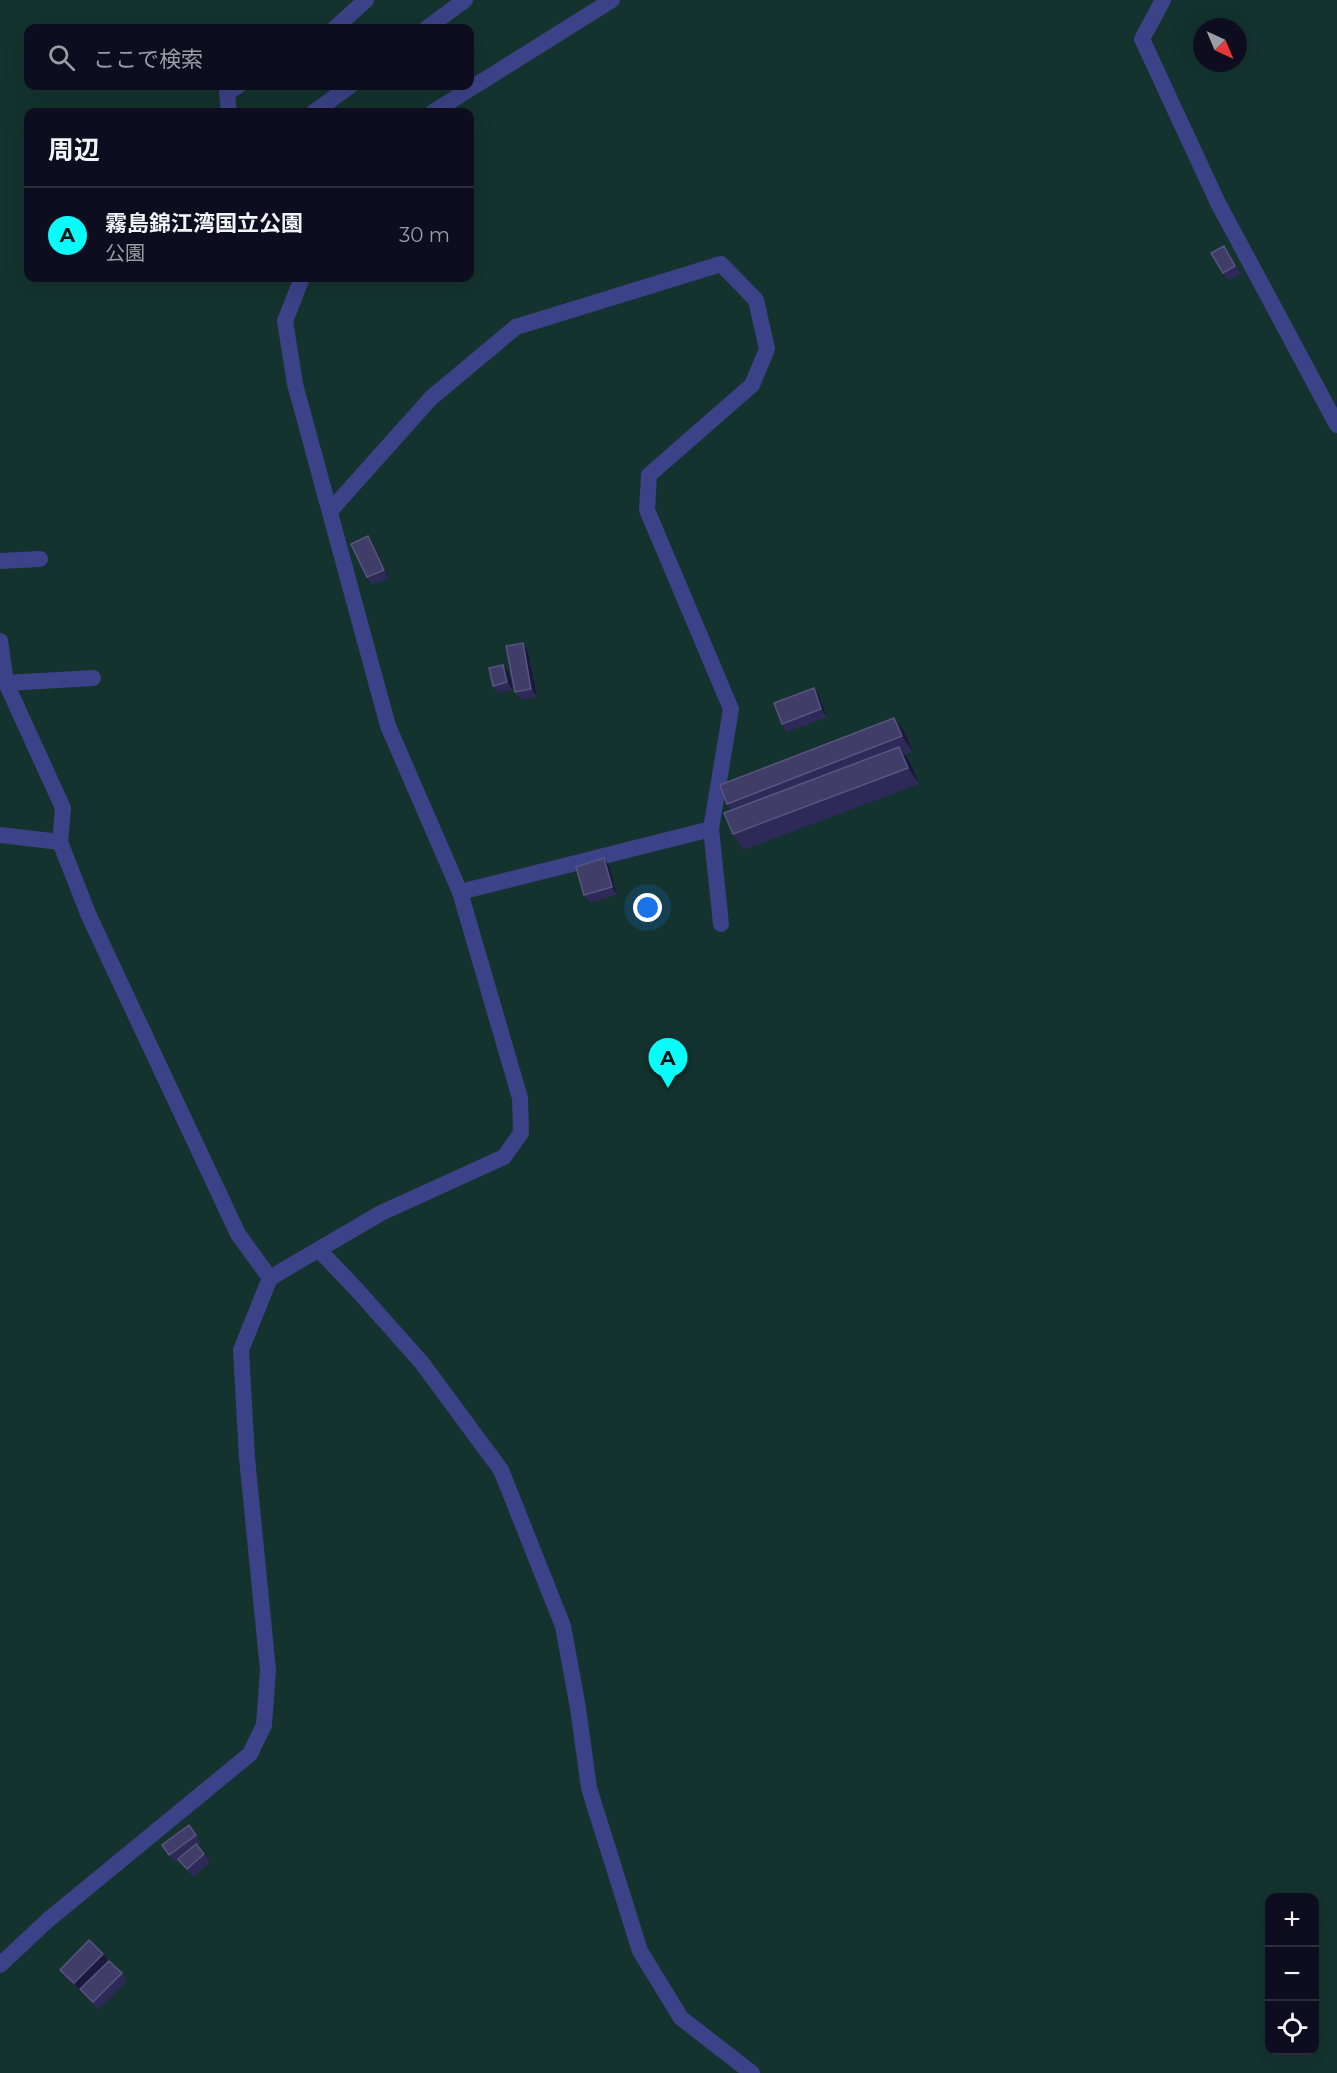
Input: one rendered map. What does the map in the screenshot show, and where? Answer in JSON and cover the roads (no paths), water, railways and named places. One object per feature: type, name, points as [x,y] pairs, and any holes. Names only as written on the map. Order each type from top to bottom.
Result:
[{"type":"street","points":[[339,24],[366,0]]},
{"type":"street","points":[[432,24],[465,0]]},
{"type":"street","points":[[474,86],[612,0]]},
{"type":"street","points":[[1163,0],[1142,39],[1218,203],[1337,425]]},
{"type":"street","points":[[229,108],[227,93],[232,90]]},
{"type":"street","points":[[320,108],[344,90]]},
{"type":"street","points":[[439,108],[468,90]]},
{"type":"street","points":[[330,511],[431,398],[516,327],[721,264],[756,300],[767,348],[752,385],[649,475],[647,510],[731,709],[711,829],[721,924]]},
{"type":"street","points":[[0,1965],[48,1920],[250,1754],[264,1725],[268,1670],[248,1458],[242,1350],[270,1278],[381,1213],[504,1157],[521,1132],[520,1098],[460,892],[388,726],[295,384],[285,321],[300,282]]},
{"type":"street","points":[[0,561],[40,559]]},
{"type":"street","points":[[0,641],[6,683],[63,808],[60,842],[89,916],[238,1233],[270,1278]]},
{"type":"street","points":[[6,683],[93,678]]},
{"type":"street","points":[[460,892],[711,829]]},
{"type":"street","points":[[0,835],[60,842]]},
{"type":"street","points":[[319,1250],[422,1363],[501,1470],[563,1626],[578,1708],[589,1788],[640,1951],[681,2018],[752,2073]]},
{"type":"place","name":"霧島錦江湾国立公園","points":[[668,1088]]}]
